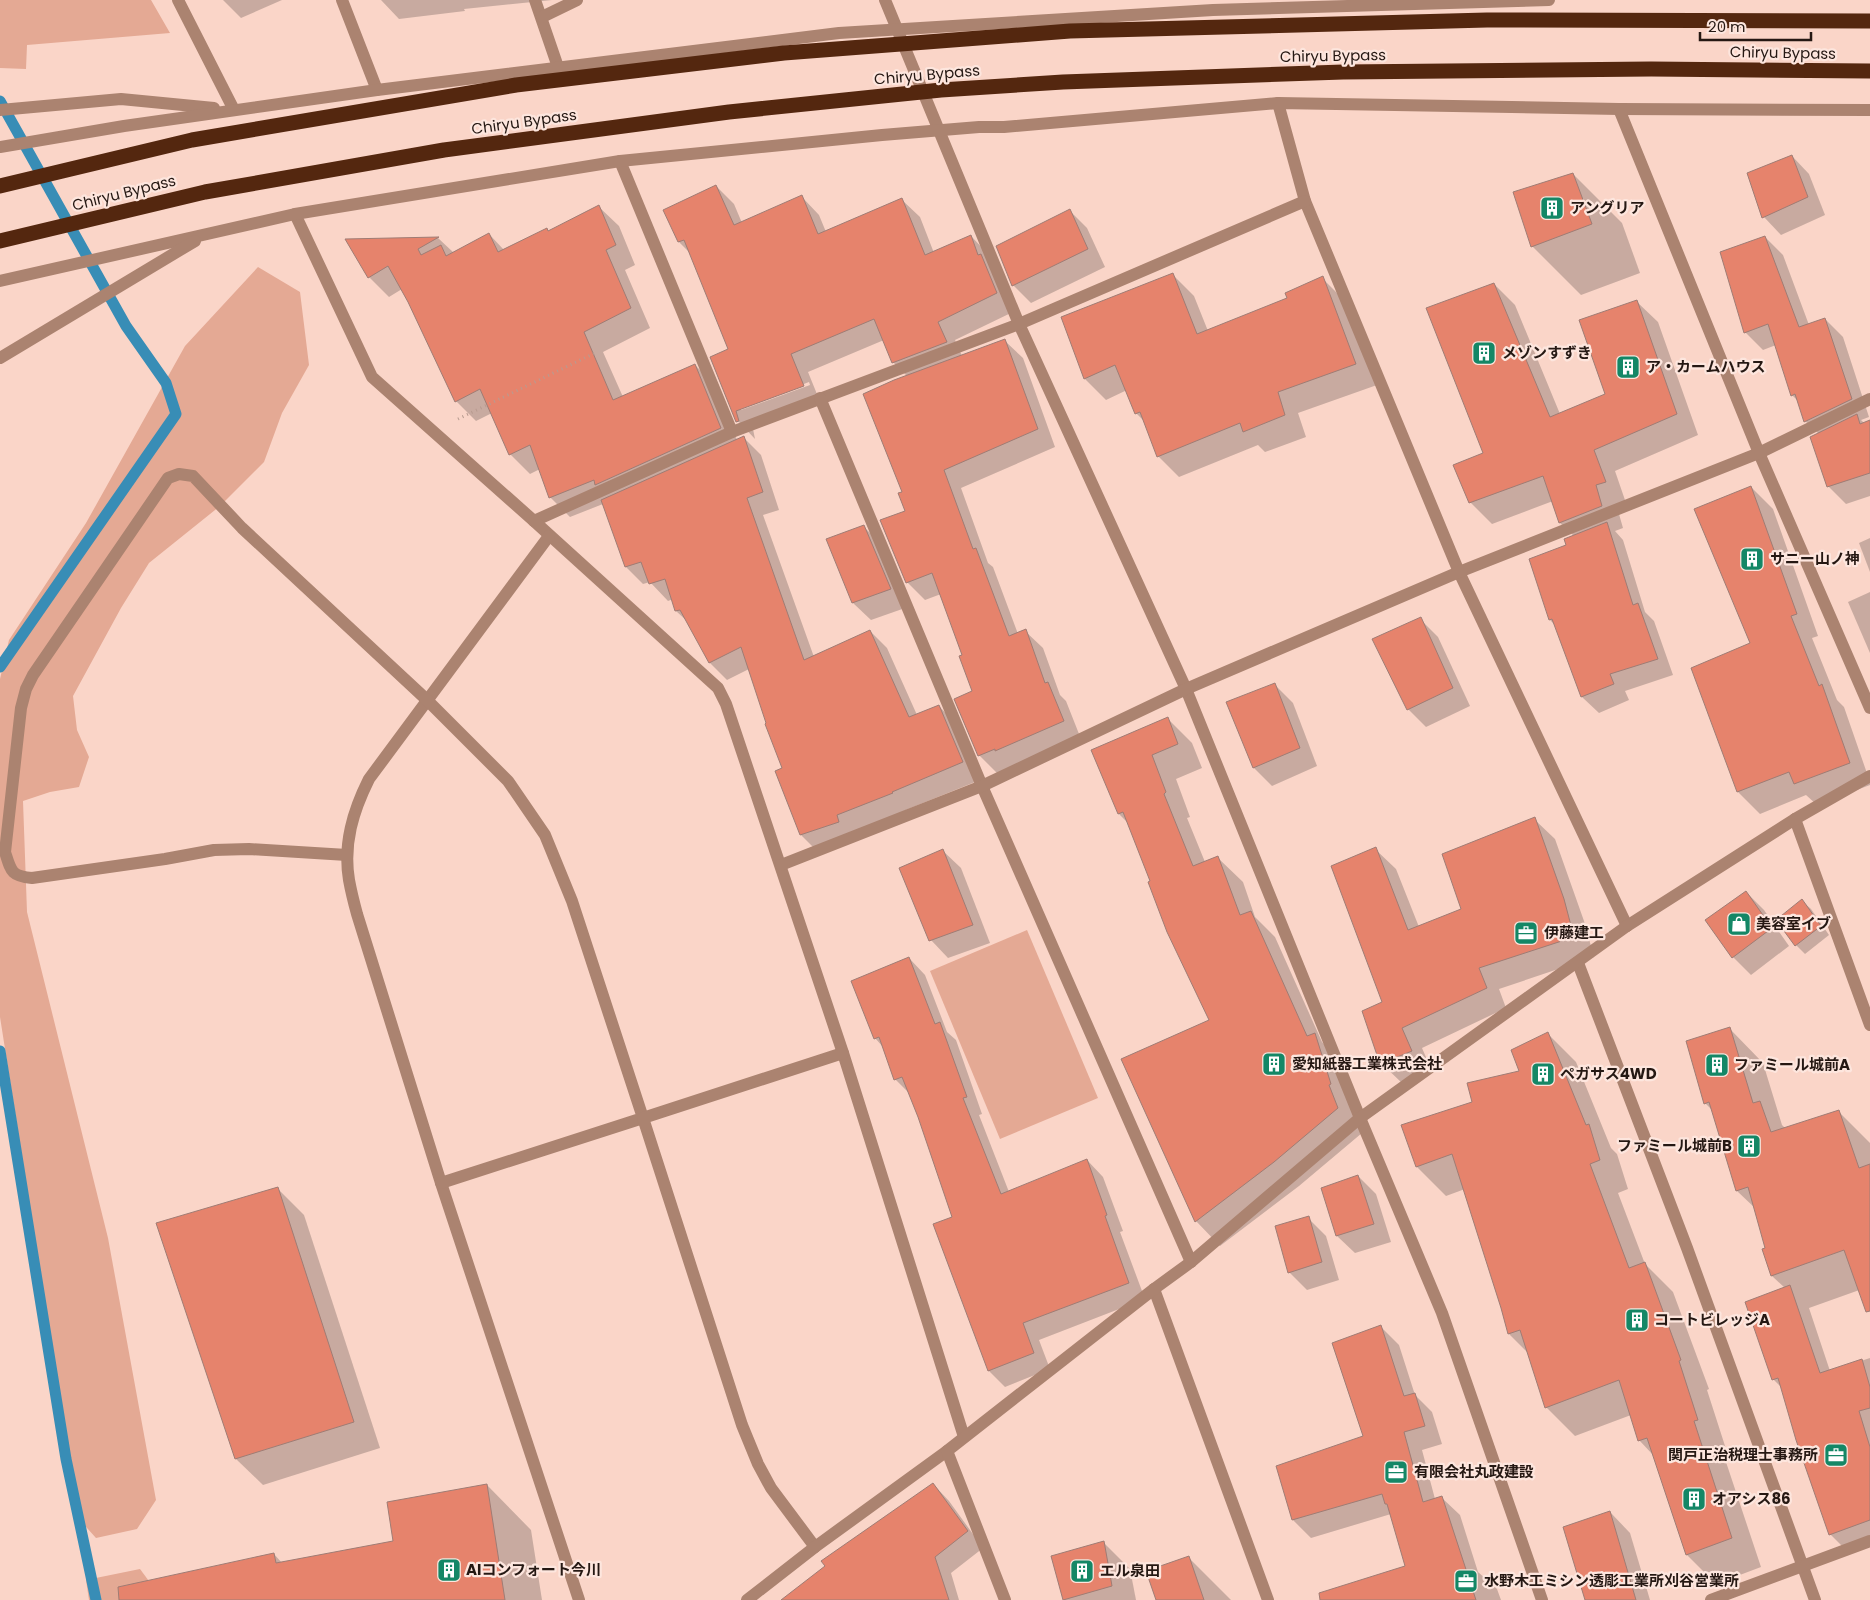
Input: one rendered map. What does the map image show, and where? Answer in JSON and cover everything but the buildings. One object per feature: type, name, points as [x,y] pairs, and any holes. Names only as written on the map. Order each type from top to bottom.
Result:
[{"type":"highway","name":"Chiryu Bypass","points":[[0,186],[192,140],[516,84],[784,53],[1080,31],[1487,20],[1870,21]]},
{"type":"highway","name":"Chiryu Bypass","points":[[0,241],[205,192],[444,150],[729,112],[941,90],[1063,82],[1342,72],[1651,69],[1870,71]]},
{"type":"street","points":[[178,0],[234,110]]},
{"type":"street","points":[[342,0],[377,90]]},
{"type":"street","points":[[534,0],[542,16],[558,67]]},
{"type":"street","points":[[542,16],[577,0]]},
{"type":"street","points":[[885,0],[1020,324],[1186,688],[1360,1118],[1442,1313],[1542,1600]]},
{"type":"street","points":[[0,147],[234,110],[377,90],[840,33],[1211,5],[1549,0]]},
{"type":"street","points":[[0,110],[121,99],[234,110]]},
{"type":"street","points":[[1278,103],[1305,201],[1460,572],[1628,926]]},
{"type":"street","points":[[0,281],[295,214],[620,161],[882,135],[979,127],[1013,127],[1278,103],[1620,109],[1870,110]]},
{"type":"street","points":[[1620,109],[1759,453],[1870,708]]},
{"type":"street","points":[[620,161],[732,432]]},
{"type":"street","points":[[534,521],[732,432],[1020,324],[1305,201]]},
{"type":"street","points":[[295,214],[372,377],[718,688],[726,704],[843,1053],[964,1437]]},
{"type":"street","points":[[0,358],[206,235]]},
{"type":"street","points":[[820,398],[982,786],[1191,1262]]},
{"type":"street","points":[[781,865],[982,786],[1186,688],[1460,572],[1759,453],[1870,399]]},
{"type":"street","points":[[347,854],[249,849],[214,850],[32,878],[18,876],[10,868],[5,852],[21,708],[26,689],[33,675],[168,478],[179,474],[194,476],[242,528],[427,700],[508,781],[545,835],[572,900],[742,1425],[758,1464],[771,1488],[815,1547]]},
{"type":"street","points":[[549,536],[369,779],[355,810],[347,854],[349,880],[357,914],[442,1183],[579,1600]]},
{"type":"street","points":[[749,1600],[815,1547],[947,1451],[1191,1262],[1360,1118],[1628,926],[1795,819],[1870,776]]},
{"type":"street","points":[[1795,819],[1870,1025]]},
{"type":"street","points":[[1578,963],[1687,1248],[1816,1600]]},
{"type":"street","points":[[442,1183],[843,1053]]},
{"type":"street","points":[[1154,1289],[1268,1600]]},
{"type":"street","points":[[947,1451],[1005,1600]]},
{"type":"street","points":[[1711,1600],[1870,1541]]},
{"type":"path","points":[[433,431],[597,352]]},
{"type":"shaded area","points":[[0,0],[151,0],[170,33],[27,45],[26,69],[0,68]]},
{"type":"shaded area","points":[[258,267],[300,292],[309,365],[282,413],[264,462],[220,506],[149,563],[121,608],[73,696],[77,730],[89,757],[79,787],[50,792],[23,801],[27,912],[108,1238],[156,1500],[137,1529],[96,1538],[79,1519],[0,1017],[0,679],[9,640],[86,523],[185,346]]},
{"type":"shaded area","points":[[1027,930],[1098,1098],[1000,1139],[930,971]]},
{"type":"shaded area","points":[[140,1569],[157,1592],[159,1600],[89,1600],[86,1580]]},
{"type":"waterway","points":[[0,101],[126,326],[166,383],[176,414],[0,667]]},
{"type":"waterway","points":[[0,1051],[66,1459],[96,1600]]},
{"type":"place","name":"アングリア","points":[[1552,208]]},
{"type":"place","name":"メゾンすずき","points":[[1484,353]]},
{"type":"place","name":"ア・カームハウス","points":[[1628,367]]},
{"type":"place","name":"サニー山ノ神","points":[[1752,559]]},
{"type":"place","name":"美容室イブ","points":[[1739,924]]},
{"type":"place","name":"伊藤建工","points":[[1526,933]]},
{"type":"place","name":"愛知紙器工業株式会社","points":[[1274,1064]]},
{"type":"place","name":"ファミール城前A","points":[[1717,1065]]},
{"type":"place","name":"ペガサス4WD","points":[[1543,1074]]},
{"type":"place","name":"ファミール城前B","points":[[1749,1146]]},
{"type":"place","name":"コートビレッジA","points":[[1637,1320]]},
{"type":"place","name":"関戸正治税理士事務所","points":[[1836,1455]]},
{"type":"place","name":"有限会社丸政建設","points":[[1396,1472]]},
{"type":"place","name":"オアシス86","points":[[1694,1499]]},
{"type":"place","name":"AIコンフォート今川","points":[[449,1570]]},
{"type":"place","name":"エル泉田","points":[[1082,1571]]},
{"type":"place","name":"水野木工ミシン透彫工業所刈谷営業所","points":[[1466,1581]]}]
